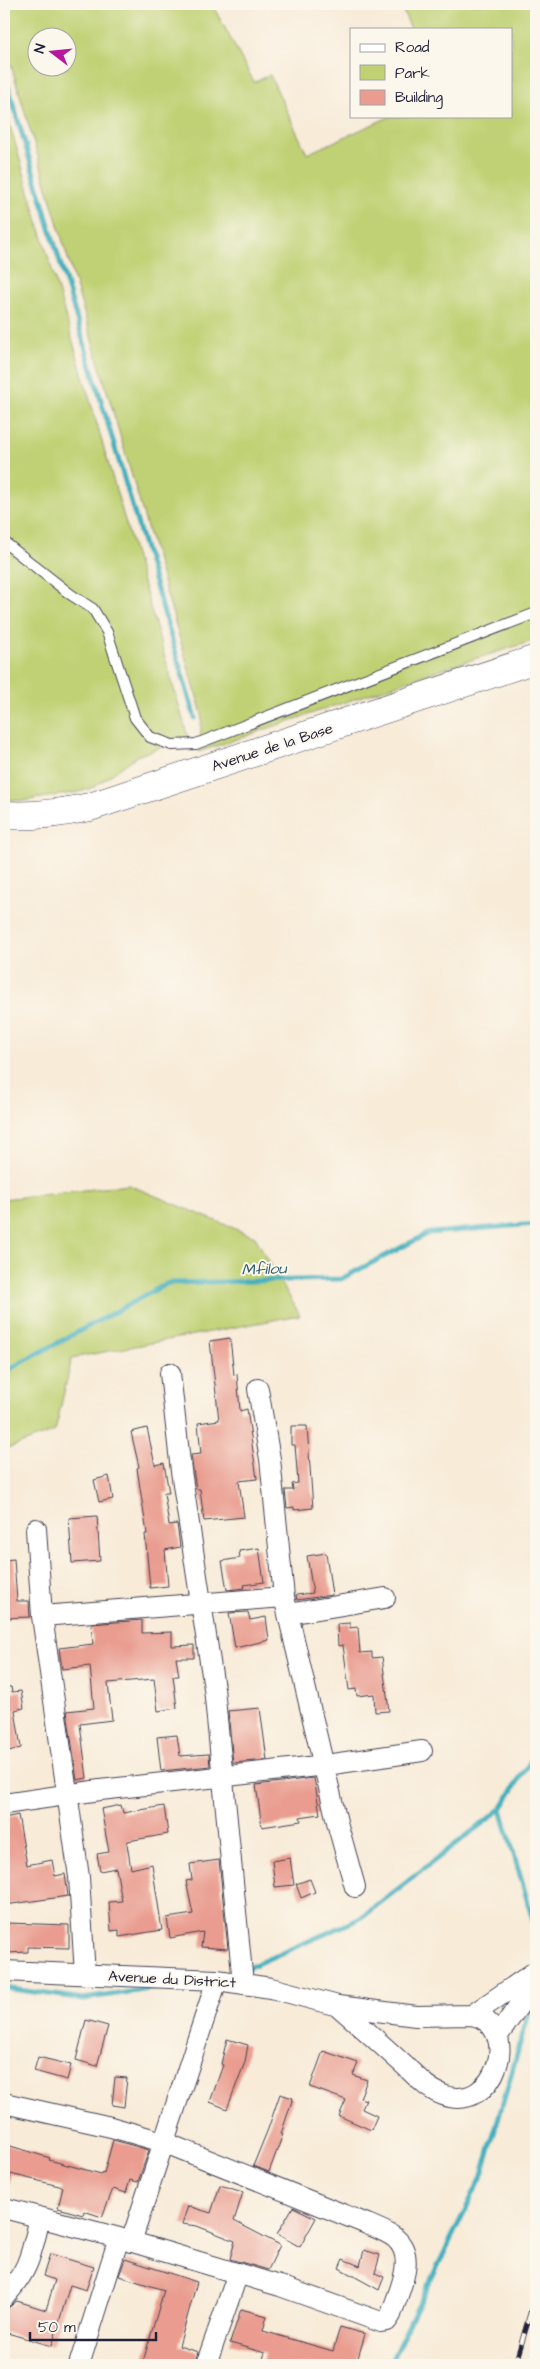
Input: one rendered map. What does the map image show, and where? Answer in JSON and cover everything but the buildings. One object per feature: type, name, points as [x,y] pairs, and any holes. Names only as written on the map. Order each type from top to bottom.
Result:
[{"type":"main road","name":"Avenue de la Base","points":[[4,815],[34,815],[90,807],[536,659]]},
{"type":"street","points":[[170,1373],[181,1471],[203,1603],[224,1776],[243,1983]]},
{"type":"street","points":[[258,1389],[270,1459],[286,1606],[326,1765],[338,1826],[355,1887]]},
{"type":"street","points":[[36,1529],[42,1616],[79,1877],[85,1975]]},
{"type":"street","points":[[42,1616],[203,1603],[286,1606],[385,1598]]},
{"type":"street","points":[[4,1804],[68,1794],[326,1765],[422,1751]]},
{"type":"street","name":"Avenue du District","points":[[4,1971],[217,1980],[243,1983],[338,2006],[416,2016],[472,2015]]},
{"type":"street","points":[[472,2015],[536,1971]]},
{"type":"street","points":[[79,2365],[163,2142],[217,1980]]},
{"type":"street","points":[[472,2015],[480,2017],[487,2022],[496,2037],[536,1981]]},
{"type":"street","name":"Avenue du District","points":[[338,2006],[425,2084],[444,2096],[458,2099],[473,2095],[484,2087],[496,2073],[500,2056],[496,2037]]},
{"type":"street","points":[[4,2103],[111,2126],[163,2142],[367,2224],[394,2237],[402,2245],[407,2256],[405,2272],[387,2321],[380,2322],[238,2273],[125,2240],[4,2208]]},
{"type":"street","points":[[4,2297],[24,2272],[40,2218]]},
{"type":"street","points":[[206,2365],[238,2273]]},
{"type":"lane","points":[[4,542],[92,609],[107,632],[135,718],[150,737],[172,745],[196,744],[536,613]]},
{"type":"green space","points":[[4,4],[212,4],[254,82],[270,75],[307,154],[387,118],[512,118],[512,28],[411,28],[400,4],[536,4],[536,640],[442,669],[199,752],[202,714],[4,41]]},
{"type":"green space","points":[[4,105],[188,737],[137,756],[94,787],[79,792],[22,801],[4,799]]},
{"type":"green space","points":[[129,1185],[255,1237],[300,1315],[72,1358],[55,1431],[4,1450],[4,1199]]},
{"type":"waterway","points":[[4,73],[195,718]]},
{"type":"waterway","name":"Mfilou","points":[[4,1372],[168,1283],[341,1279],[429,1233],[536,1224]]},
{"type":"waterway","points":[[245,1969],[359,1919],[501,1809],[536,1752]]},
{"type":"waterway","points":[[501,1809],[536,1931]]},
{"type":"waterway","points":[[4,1988],[84,1999],[164,1987]]},
{"type":"waterway","points":[[389,2365],[481,2178],[533,1999]]},
{"type":"railway","points":[[515,2365],[536,2294]]}]
